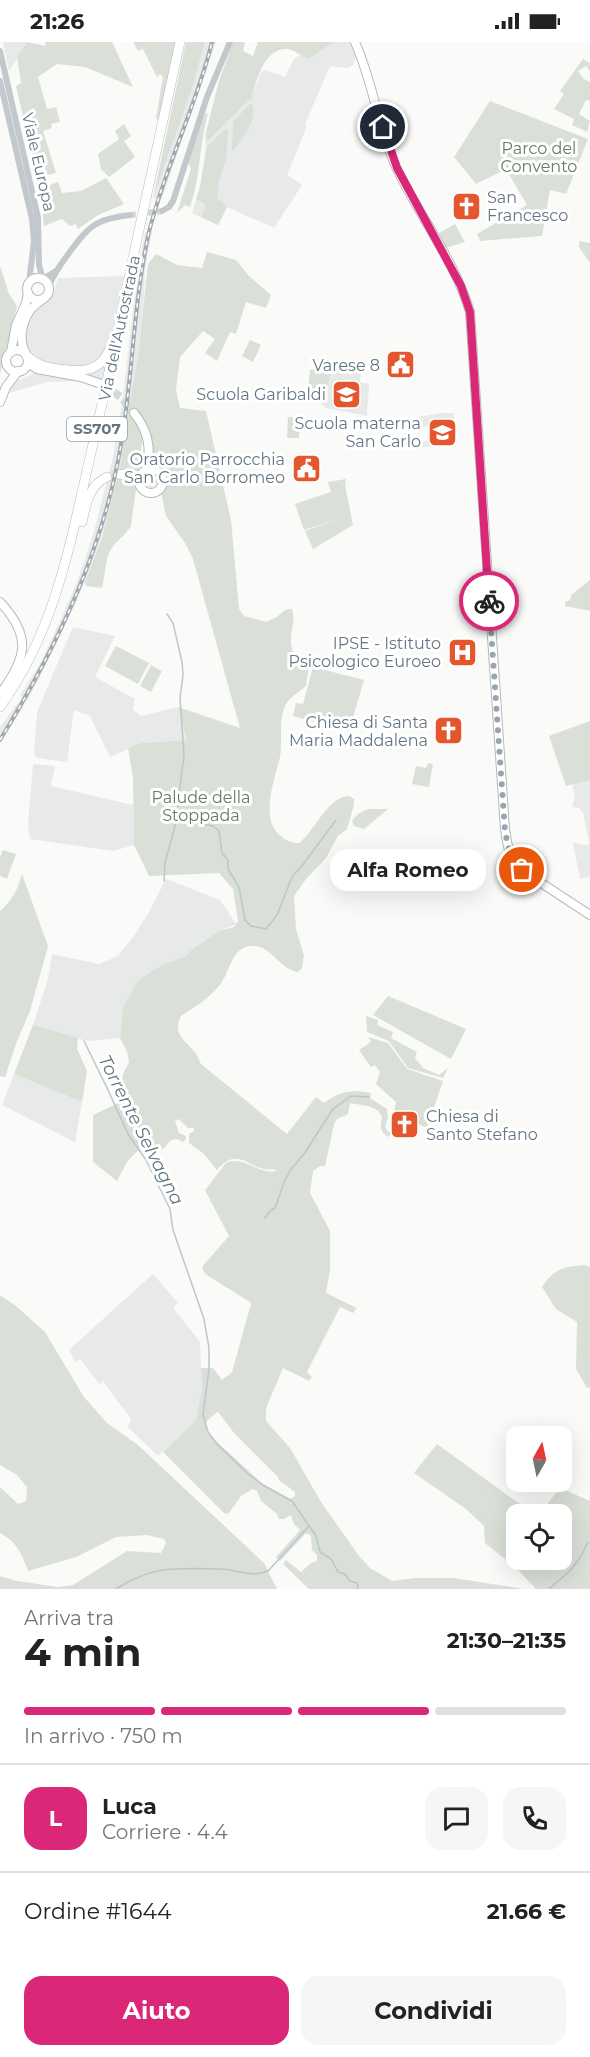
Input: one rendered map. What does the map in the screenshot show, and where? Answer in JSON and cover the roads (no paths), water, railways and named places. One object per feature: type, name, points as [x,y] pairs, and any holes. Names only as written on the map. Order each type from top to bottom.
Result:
[{"type":"highway","name":"Via dell'Autostrada","points":[[0,707],[37,646],[58,591],[104,399],[180,42]]},
{"type":"highway","points":[[27,358],[46,367],[77,371],[96,367],[110,350],[119,309],[125,297]]},
{"type":"highway","points":[[117,474],[139,481]]},
{"type":"highway","points":[[66,560],[76,540],[92,491],[98,482],[107,477]]},
{"type":"main road","points":[[355,42],[364,63],[397,168],[461,286],[470,312],[508,849],[520,869],[590,915]]},
{"type":"main road","points":[[0,390],[16,325],[26,303],[28,288],[34,279],[46,282],[49,292],[32,308],[22,328],[21,344],[27,358]]},
{"type":"main road","points":[[28,288],[35,300],[42,300]]},
{"type":"main road","points":[[11,352],[20,350],[41,370]]},
{"type":"main road","points":[[0,402],[6,387],[20,371],[27,358]]},
{"type":"main road","points":[[7,365],[12,370],[35,372],[41,370],[81,377],[105,385]]},
{"type":"main road","points":[[134,412],[146,434],[149,453],[163,480],[161,488],[155,492],[145,491],[139,481],[141,474],[151,469],[158,471]]},
{"type":"main road","points":[[146,470],[149,453]]},
{"type":"main road","points":[[0,602],[13,616],[23,641],[23,655],[6,694]]},
{"type":"street","points":[[162,211],[173,201],[207,97],[230,42]]},
{"type":"street","name":"Viale Europa","points":[[0,51],[38,218],[39,264],[46,282]]},
{"type":"street","name":"Viale Europa","points":[[0,81],[32,219],[34,241],[28,288]]},
{"type":"street","points":[[46,282],[89,227],[112,217],[130,215]]},
{"type":"waterway","name":"Torrente Selvagna","points":[[164,881],[165,863],[175,826],[184,755],[180,698],[182,662],[173,623],[167,614]]},
{"type":"waterway","points":[[176,819],[213,826],[219,831],[222,853],[228,860],[228,869],[239,887],[245,920],[251,926],[266,929],[277,915],[292,877],[336,820]]},
{"type":"waterway","name":"Torrente Selvagna","points":[[84,1041],[128,1134],[146,1160],[170,1209],[173,1230],[204,1319],[209,1348],[209,1369],[203,1415],[208,1432],[246,1472],[261,1484],[292,1501],[316,1536],[320,1552],[331,1559],[338,1572],[357,1583],[357,1589]]},
{"type":"waterway","points":[[265,1218],[275,1208],[291,1169],[304,1154],[333,1109],[351,1096],[369,1097]]},
{"type":"waterway","points":[[116,1589],[142,1576],[166,1570],[226,1569],[251,1574],[263,1573],[269,1570],[308,1527]]},
{"type":"waterway","points":[[549,1589],[571,1570],[588,1542]]},
{"type":"tunnel","points":[[130,215],[162,211]]},
{"type":"tunnel","points":[[104,385],[122,398],[134,413]]},
{"type":"railway","points":[[0,740],[59,632],[91,558],[104,519],[122,439],[140,283],[149,232],[163,184],[198,90],[212,42]]},
{"type":"place","name":"San Francesco","points":[[466,206]]},
{"type":"place","name":"Varese 8","points":[[401,365]]},
{"type":"place","name":"Scuola Garibaldi","points":[[347,394]]},
{"type":"place","name":"Scuola materna San Carlo","points":[[442,432]]},
{"type":"place","name":"Oratorio Parrocchia San Carlo Borromeo","points":[[306,468]]},
{"type":"place","name":"IPSE - Istituto Psicologico Euroeo","points":[[462,652]]},
{"type":"place","name":"Chiesa di Santa Maria Maddalena","points":[[449,731]]},
{"type":"place","name":"Alfa Romeo","points":[[522,870]]},
{"type":"place","name":"Chiesa di Santo Stefano","points":[[405,1125]]},
{"type":"park label","name":"Parco del Convento","points":[[539,157]]},
{"type":"park label","name":"Palude della Stoppada","points":[[201,806]]}]
